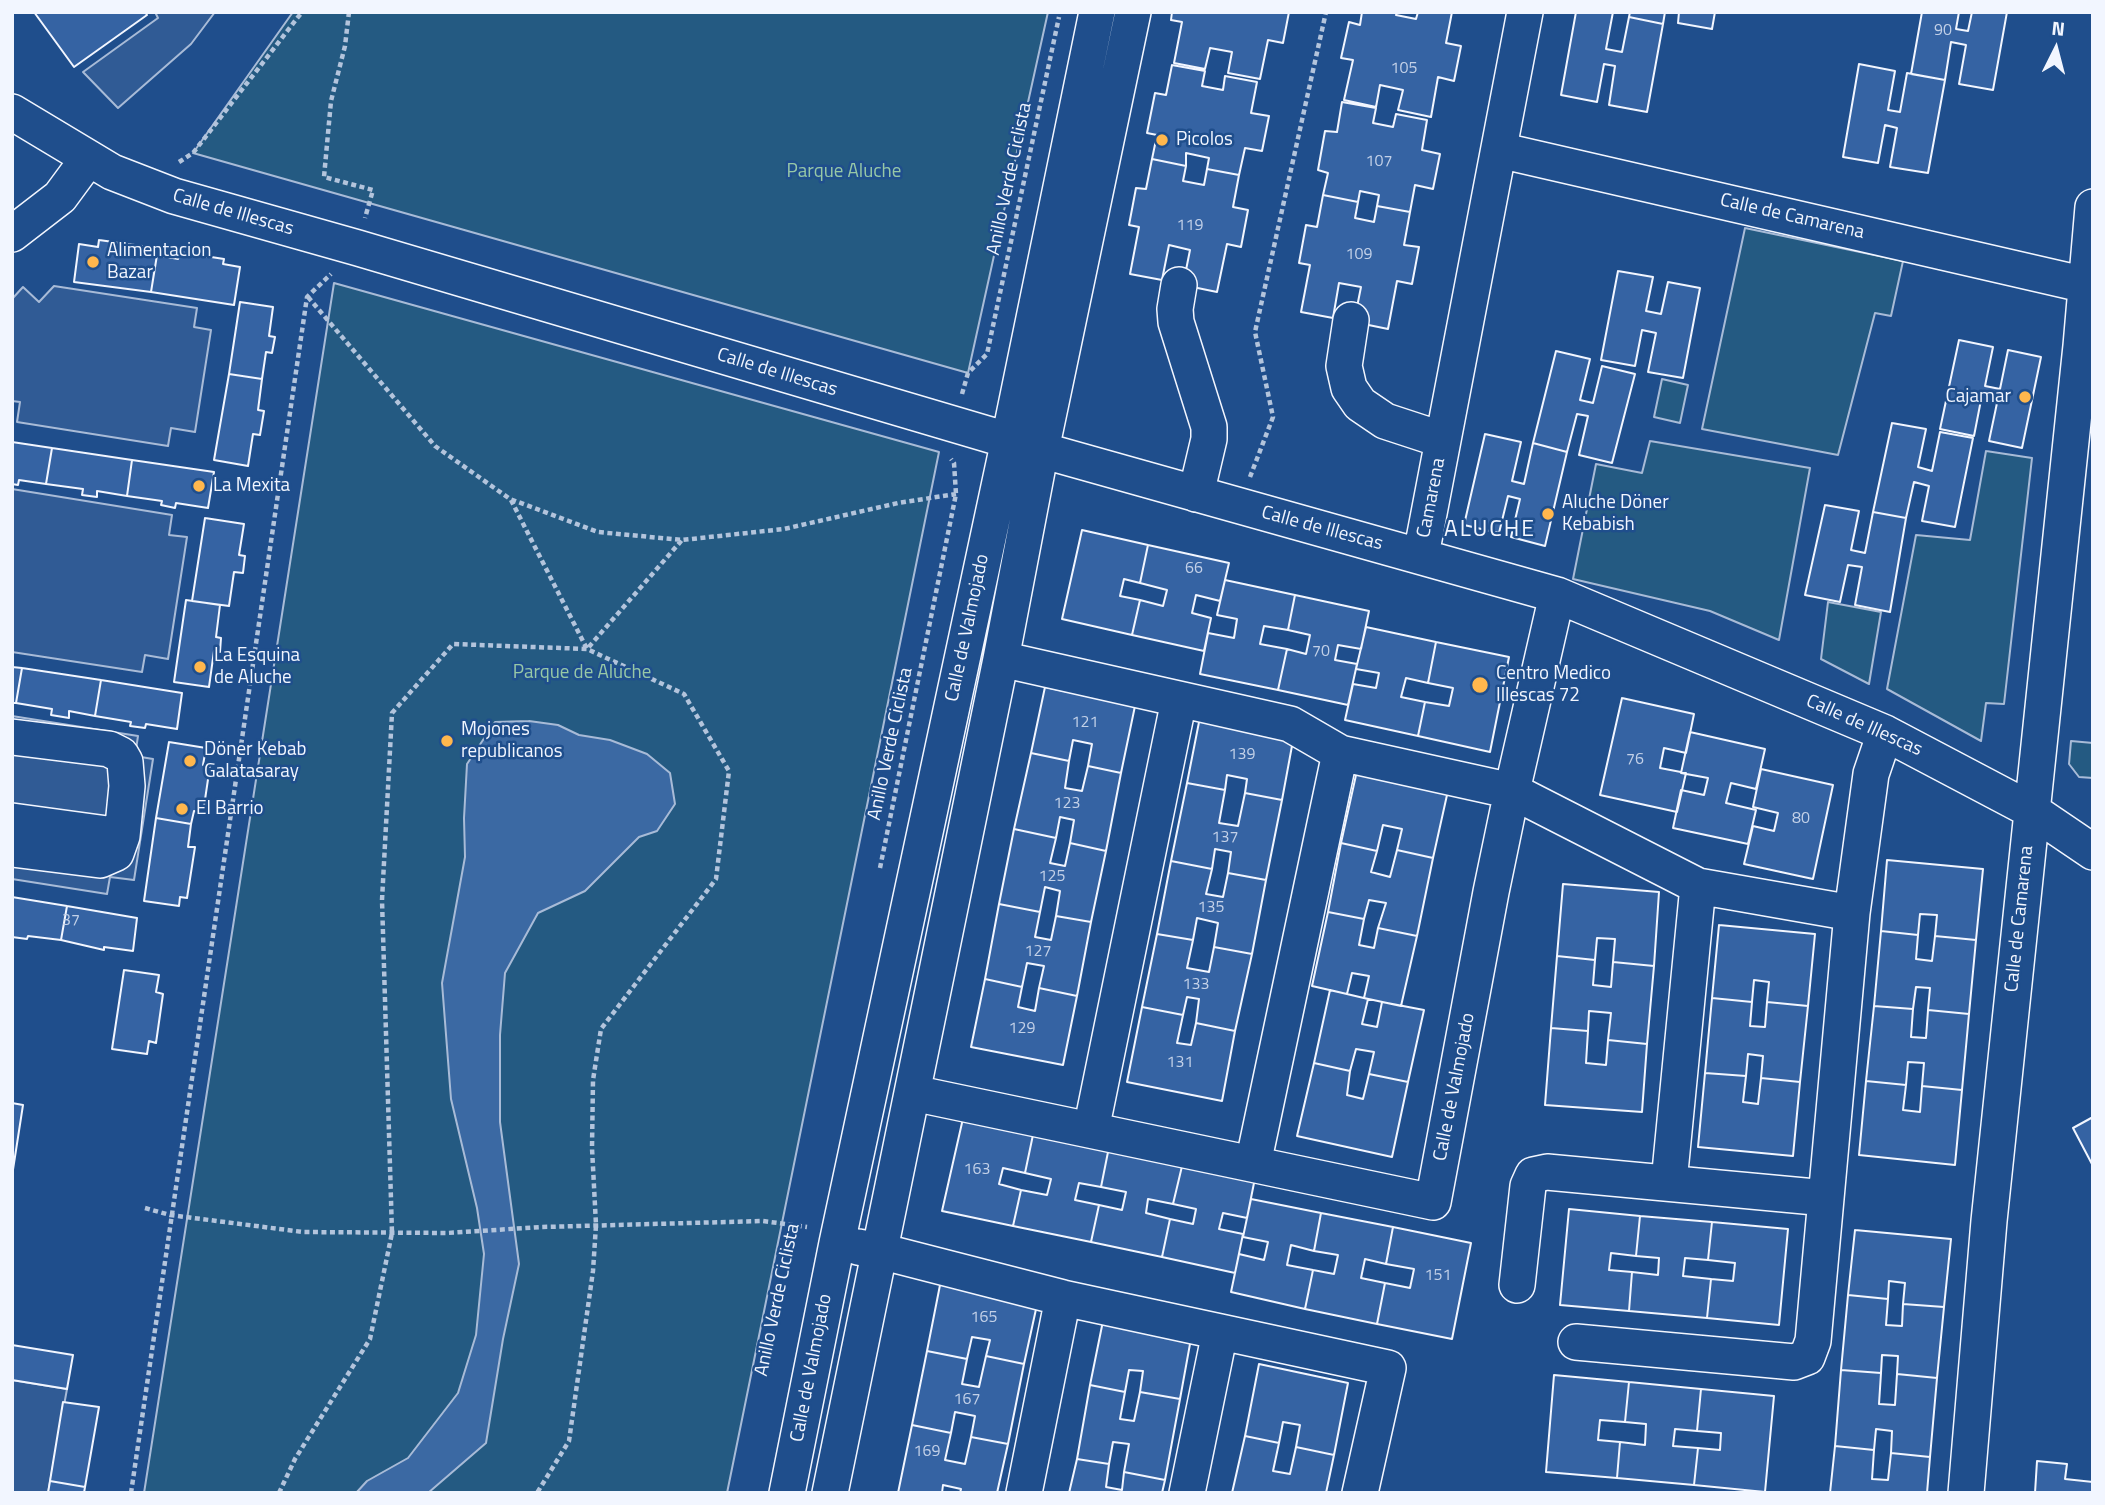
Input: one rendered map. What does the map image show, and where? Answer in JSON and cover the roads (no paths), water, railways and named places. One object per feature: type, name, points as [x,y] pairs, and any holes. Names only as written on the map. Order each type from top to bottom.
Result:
[{"type":"street","name":"Calle de Valmojado","points":[[787,1493],[822,1236],[1009,440],[1097,12]]},
{"type":"street","name":"Calle de Valmojado","points":[[830,1493],[1001,659],[1041,450],[1133,12]]},
{"type":"street","points":[[1351,320],[1345,366],[1349,388],[1360,404],[1385,421],[1443,440],[1525,12]]},
{"type":"street","name":"Calle de Illescas","points":[[12,112],[88,159],[141,185],[1041,450],[1558,595],[1885,733],[2031,810],[2089,844]]},
{"type":"street","name":"Calle de Camarena","points":[[1499,150],[2086,285]]},
{"type":"street","points":[[12,233],[60,197],[88,159]]},
{"type":"street","name":"Calle de Camarena","points":[[1966,1493],[1989,1221],[2031,810],[2087,347],[2086,285],[2093,206]]},
{"type":"street","points":[[1179,285],[1176,322],[1209,427],[1209,439],[1196,494]]},
{"type":"street","name":"Camarena","points":[[1421,555],[1443,440]]},
{"type":"street","points":[[1512,792],[1558,595]]},
{"type":"street","points":[[1001,659],[1290,724],[1340,753],[1512,792],[1699,886],[1852,913]]},
{"type":"street","points":[[1091,1130],[1179,700]]},
{"type":"street","points":[[1576,1342],[1794,1362],[1807,1357],[1813,1341],[1852,913],[1871,774],[1885,733]]},
{"type":"street","points":[[12,737],[109,749],[121,755],[125,762],[127,786],[122,836],[116,853],[100,860],[12,849]]},
{"type":"street","points":[[1253,1164],[1340,753]]},
{"type":"street","name":"Calle de Valmojado","points":[[913,1093],[1433,1202],[1512,792]]},
{"type":"street","points":[[12,821],[122,836]]},
{"type":"street","points":[[1669,1182],[1699,886]]},
{"type":"street","points":[[1517,1285],[1528,1186],[1533,1175],[1547,1172],[1826,1198]]},
{"type":"street","points":[[822,1236],[1063,1298],[1388,1368],[1361,1493]]},
{"type":"street","points":[[1024,1493],[1063,1298]]},
{"type":"street","points":[[1186,1493],[1220,1332]]},
{"type":"place","name":"Picolos","points":[[1162,140]]},
{"type":"place","name":"Alimentacion Bazar","points":[[93,262]]},
{"type":"place","name":"Cajamar","points":[[2025,397]]},
{"type":"place","name":"La Mexita","points":[[199,486]]},
{"type":"place","name":"Aluche Döner Kebabish","points":[[1548,514]]},
{"type":"place","name":"La Esquina de Aluche","points":[[200,667]]},
{"type":"place","name":"Centro Medico Illescas 72","points":[[1480,685]]},
{"type":"place","name":"Mojones republicanos","points":[[447,741]]},
{"type":"place","name":"Döner Kebab Galatasaray","points":[[190,761]]},
{"type":"place","name":"El Barrio","points":[[182,809]]},
{"type":"district","name":"ALUCHE","points":[[1490,530]]},
{"type":"park label","name":"Parque Aluche","points":[[844,172]]},
{"type":"park label","name":"Parque de Aluche","points":[[582,673]]}]
